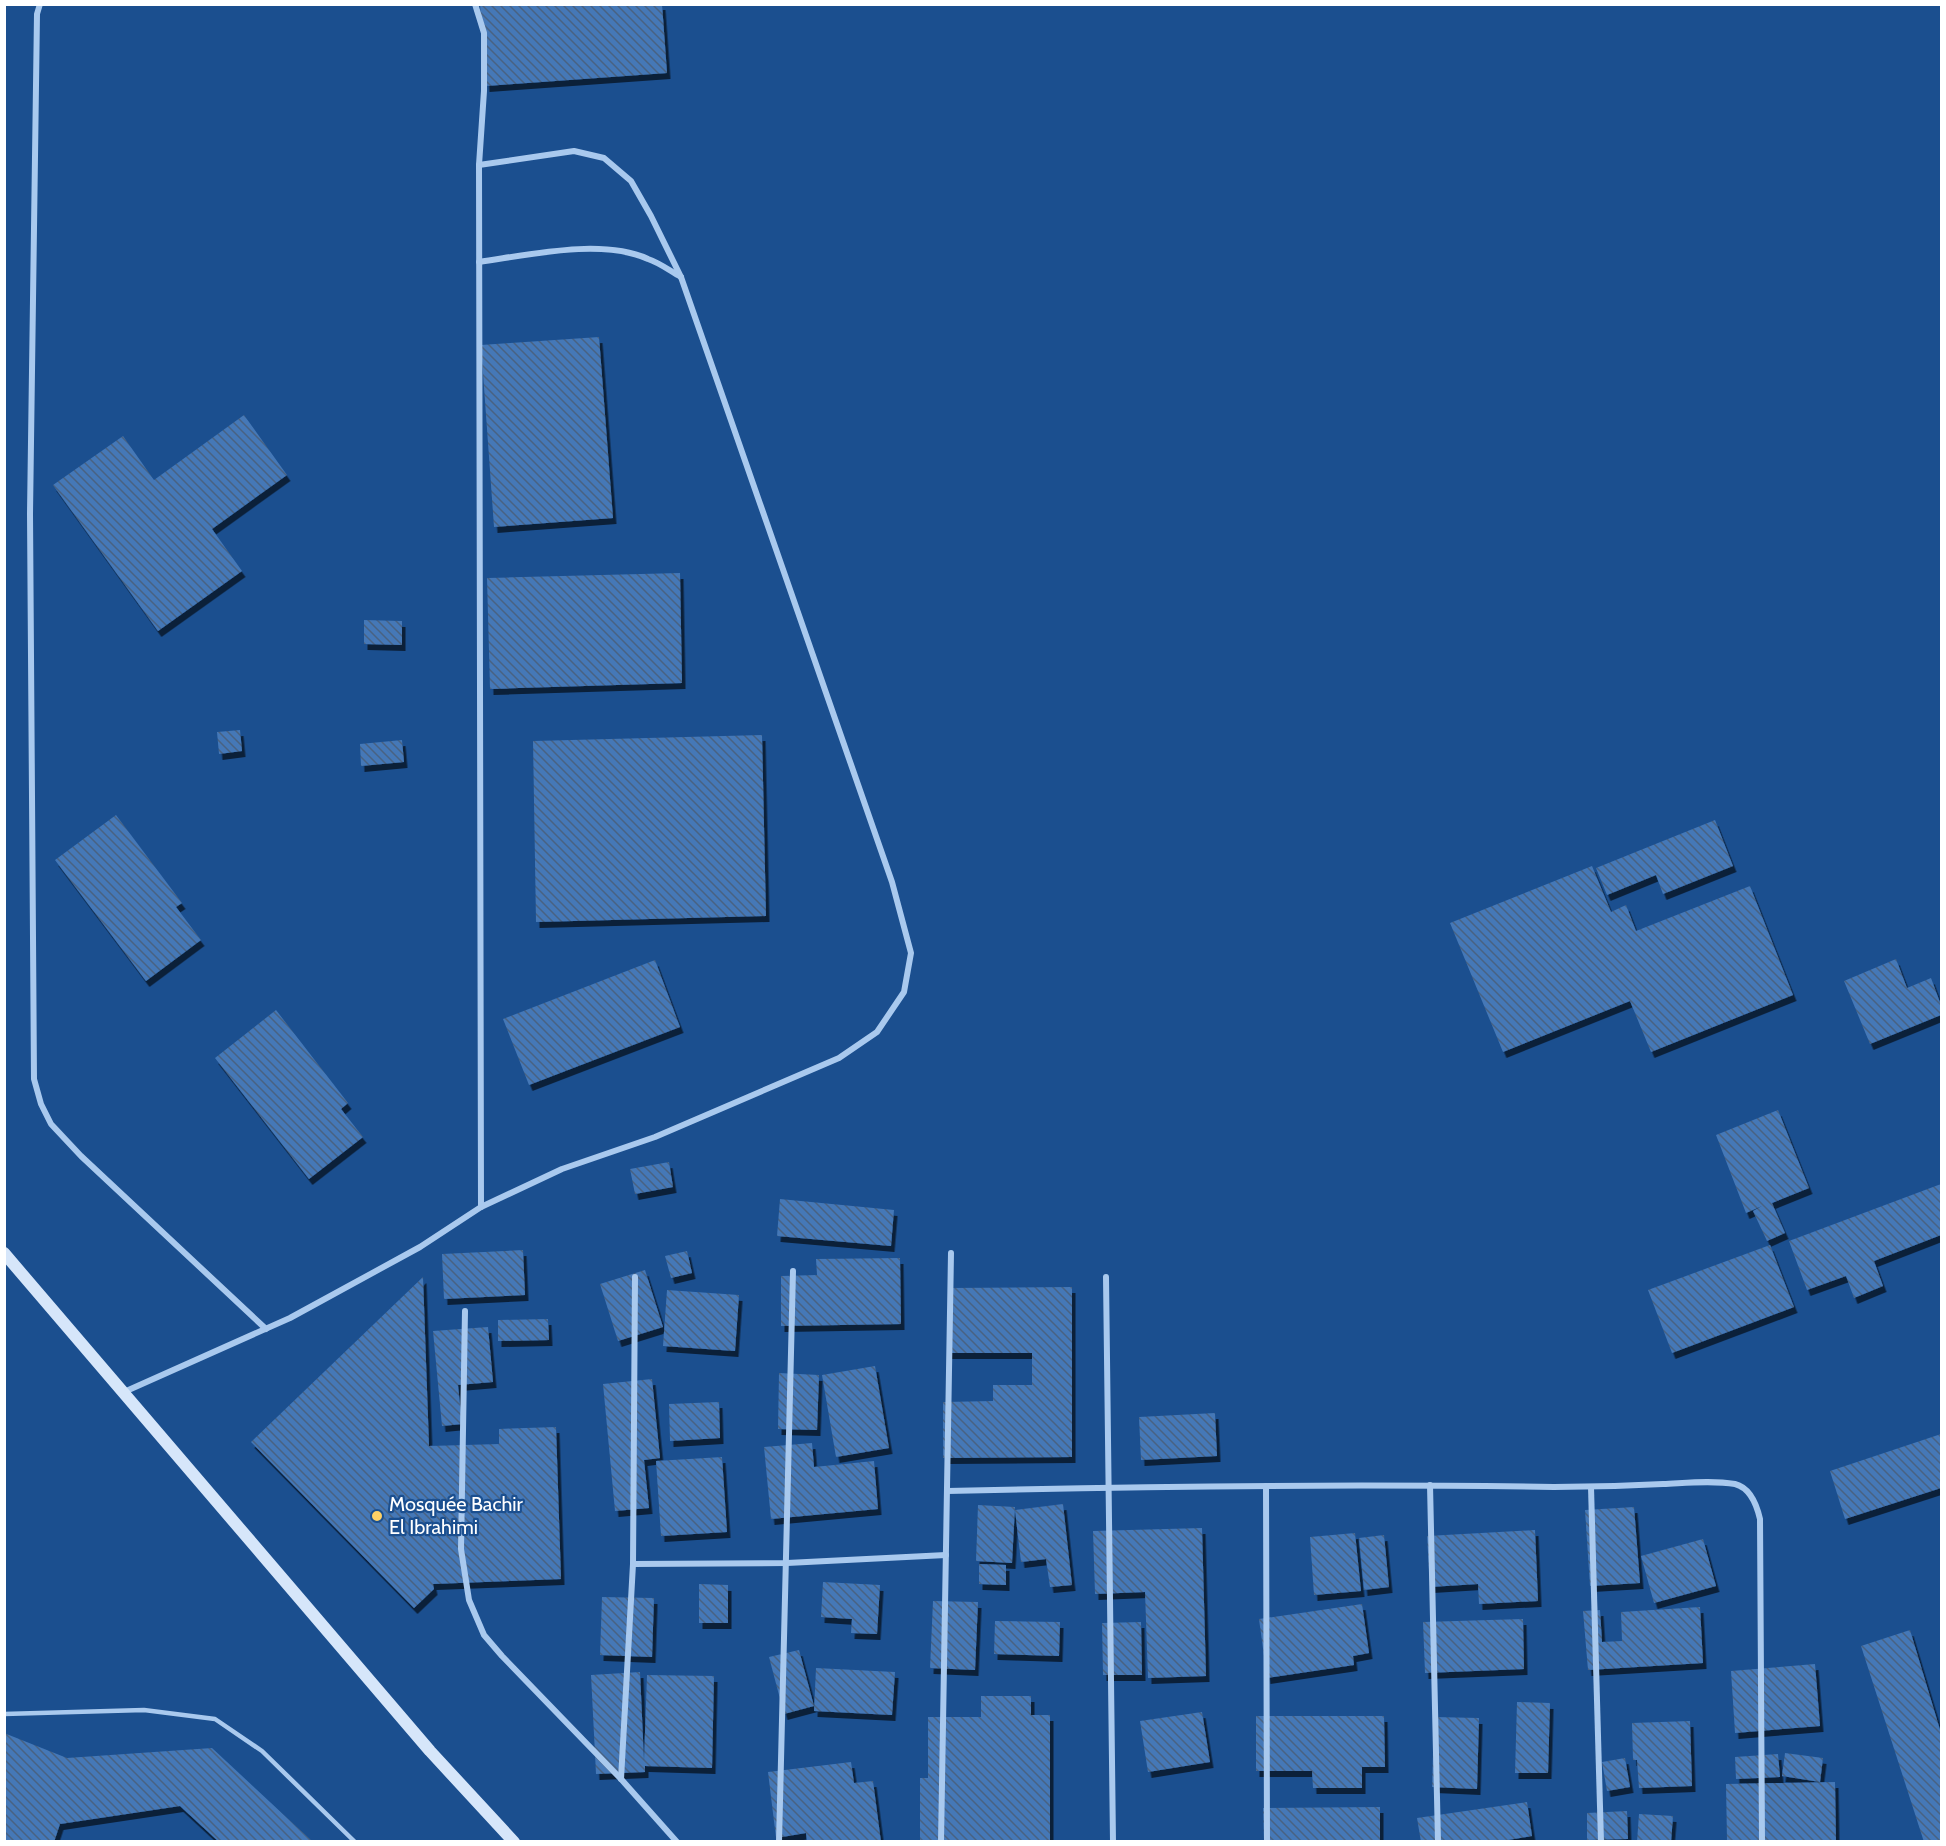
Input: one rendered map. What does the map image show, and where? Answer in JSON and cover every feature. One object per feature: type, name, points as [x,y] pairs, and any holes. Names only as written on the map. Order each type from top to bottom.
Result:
[{"type":"main road","points":[[4,1253],[430,1751],[514,1842]]},
{"type":"street","points":[[40,4],[37,14],[30,514],[34,1079],[41,1104],[51,1124],[58,1132],[266,1329]]},
{"type":"street","points":[[475,4],[484,33],[478,262],[481,1207]]},
{"type":"street","points":[[124,1392],[266,1329],[420,1246],[481,1207],[562,1169],[655,1137],[838,1058],[878,1032],[904,992],[911,953],[892,882],[681,277],[651,216],[631,181],[604,158],[574,151],[479,165]]},
{"type":"street","points":[[478,262],[563,250],[619,250],[648,258],[681,277]]},
{"type":"street","points":[[941,1842],[951,1253]]},
{"type":"street","points":[[779,1842],[794,1271]]},
{"type":"street","points":[[621,1779],[633,1564],[635,1277]]},
{"type":"street","points":[[1106,1277],[1113,1842]]},
{"type":"street","points":[[465,1311],[461,1549],[469,1600],[484,1635],[621,1779],[677,1842]]},
{"type":"street","points":[[947,1491],[1108,1487],[1430,1485],[1591,1488],[1716,1483],[1737,1485],[1753,1499],[1760,1519],[1762,1842]]},
{"type":"street","points":[[1430,1485],[1438,1842]]},
{"type":"street","points":[[1266,1486],[1267,1842]]},
{"type":"street","points":[[1591,1488],[1601,1842]]},
{"type":"street","points":[[633,1564],[787,1563],[946,1555]]},
{"type":"lane","points":[[4,1714],[144,1710],[215,1719],[262,1751],[355,1842]]},
{"type":"building","points":[[480,4],[662,4],[667,73],[486,86]]},
{"type":"building","points":[[599,337],[613,518],[494,527],[481,345]]},
{"type":"building","points":[[244,415],[287,475],[212,529],[242,571],[158,631],[53,485],[123,436],[154,480]]},
{"type":"building","points":[[680,573],[682,683],[490,689],[487,578]]},
{"type":"building","points":[[364,620],[402,621],[402,645],[364,644]]},
{"type":"building","points":[[240,730],[242,751],[219,754],[217,732]]},
{"type":"building","points":[[762,735],[766,916],[536,922],[533,741]]},
{"type":"building","points":[[402,740],[404,762],[361,766],[360,744]]},
{"type":"building","points":[[116,815],[182,903],[176,907],[201,940],[146,981],[55,860]]},
{"type":"building","points":[[1715,820],[1733,866],[1663,894],[1656,875],[1607,895],[1596,868]]},
{"type":"building","points":[[1592,866],[1611,912],[1626,905],[1636,931],[1750,886],[1793,995],[1651,1052],[1630,1001],[1503,1052],[1450,923]]},
{"type":"building","points":[[1896,959],[1907,988],[1931,978],[1941,1005],[1941,1015],[1870,1044],[1844,981]]},
{"type":"building","points":[[655,960],[680,1027],[529,1085],[503,1019]]},
{"type":"building","points":[[276,1010],[348,1103],[341,1109],[363,1137],[309,1179],[215,1058]]},
{"type":"building","points":[[1778,1110],[1809,1188],[1772,1203],[1785,1233],[1767,1241],[1753,1211],[1762,1206],[1746,1213],[1716,1135]]},
{"type":"building","points":[[669,1162],[673,1187],[635,1194],[630,1169]]},
{"type":"building","points":[[1941,1184],[1941,1235],[1874,1261],[1883,1286],[1854,1298],[1846,1276],[1807,1290],[1789,1241]]},
{"type":"building","points":[[780,1199],[894,1210],[891,1246],[777,1236]]},
{"type":"building","points":[[1770,1245],[1794,1307],[1672,1353],[1648,1290]]},
{"type":"building","points":[[523,1250],[525,1295],[444,1299],[442,1254]]},
{"type":"building","points":[[687,1251],[692,1273],[671,1278],[665,1256]]},
{"type":"building","points":[[900,1258],[901,1324],[781,1326],[781,1276],[817,1275],[816,1259]]},
{"type":"building","points":[[645,1270],[663,1327],[618,1341],[600,1284]]},
{"type":"building","name":"Mosquée Bachir El Ibrahimi","points":[[423,1277],[429,1446],[499,1444],[499,1429],[556,1427],[561,1579],[433,1584],[434,1589],[414,1608],[251,1442]]},
{"type":"building","points":[[1072,1287],[1072,1457],[943,1458],[943,1402],[993,1401],[993,1385],[1032,1385],[1032,1353],[948,1353],[948,1288]]},
{"type":"building","points":[[667,1290],[739,1295],[735,1351],[663,1346]]},
{"type":"building","points":[[548,1319],[549,1340],[498,1341],[498,1320]]},
{"type":"building","points":[[488,1327],[493,1382],[458,1385],[462,1424],[442,1426],[433,1331]]},
{"type":"building","points":[[875,1366],[889,1448],[836,1457],[822,1375]]},
{"type":"building","points":[[779,1373],[819,1375],[817,1430],[778,1429]]},
{"type":"building","points":[[652,1379],[660,1458],[644,1460],[649,1508],[615,1511],[603,1384]]},
{"type":"building","points":[[719,1402],[720,1438],[670,1441],[669,1404]]},
{"type":"building","points":[[1215,1413],[1217,1456],[1141,1460],[1139,1417]]},
{"type":"building","points":[[1941,1434],[1941,1488],[1845,1519],[1830,1471]]},
{"type":"building","points":[[812,1443],[814,1467],[874,1461],[878,1509],[771,1519],[764,1447]]},
{"type":"building","points":[[722,1457],[727,1532],[661,1536],[656,1461]]},
{"type":"building","points":[[1063,1504],[1072,1585],[1050,1587],[1046,1559],[1021,1562],[1015,1510]]},
{"type":"building","points":[[978,1505],[1015,1507],[1012,1563],[976,1561]]},
{"type":"building","points":[[1634,1507],[1640,1583],[1590,1586],[1585,1510]]},
{"type":"building","points":[[1202,1528],[1206,1676],[1148,1678],[1145,1592],[1095,1594],[1093,1531]]},
{"type":"building","points":[[1535,1530],[1538,1601],[1479,1604],[1478,1584],[1430,1587],[1427,1536]]},
{"type":"building","points":[[1355,1533],[1361,1591],[1314,1595],[1310,1537]]},
{"type":"building","points":[[1384,1535],[1389,1587],[1364,1590],[1359,1538]]},
{"type":"building","points":[[1703,1539],[1716,1586],[1654,1603],[1641,1556]]},
{"type":"building","points":[[979,1564],[1006,1565],[1006,1585],[979,1584]]},
{"type":"building","points":[[823,1582],[880,1585],[877,1634],[851,1633],[852,1619],[821,1617]]},
{"type":"building","points":[[699,1584],[728,1585],[728,1623],[699,1623]]},
{"type":"building","points":[[602,1597],[654,1598],[652,1657],[600,1655]]},
{"type":"building","points":[[933,1601],[978,1602],[975,1670],[930,1668]]},
{"type":"building","points":[[1362,1604],[1369,1653],[1353,1656],[1354,1665],[1267,1678],[1259,1619]]},
{"type":"building","points":[[1700,1607],[1703,1663],[1588,1670],[1583,1611],[1600,1610],[1602,1642],[1622,1641],[1621,1612]]},
{"type":"building","points":[[1523,1619],[1524,1669],[1425,1673],[1423,1622]]},
{"type":"building","points":[[995,1621],[1060,1622],[1059,1656],[994,1654]]},
{"type":"building","points":[[1141,1622],[1142,1675],[1103,1675],[1102,1623]]},
{"type":"building","points":[[1910,1630],[1941,1733],[1941,1842],[1924,1842],[1861,1646]]},
{"type":"building","points":[[799,1650],[814,1706],[784,1714],[769,1657]]},
{"type":"building","points":[[1815,1664],[1820,1726],[1735,1733],[1731,1671]]},
{"type":"building","points":[[816,1668],[895,1672],[892,1715],[814,1711]]},
{"type":"building","points":[[640,1672],[644,1761],[647,1675],[714,1676],[712,1768],[645,1766],[645,1772],[596,1774],[591,1675]]},
{"type":"building","points":[[981,1696],[1031,1696],[1031,1715],[1050,1715],[1050,1842],[920,1842],[920,1778],[928,1778],[928,1717],[981,1717]]},
{"type":"building","points":[[1517,1702],[1550,1703],[1548,1773],[1515,1773]]},
{"type":"building","points":[[1202,1712],[1210,1762],[1148,1772],[1140,1721]]},
{"type":"building","points":[[1256,1716],[1384,1716],[1385,1767],[1362,1767],[1362,1788],[1313,1788],[1312,1771],[1256,1771]]},
{"type":"building","points":[[1434,1717],[1479,1718],[1477,1789],[1432,1787]]},
{"type":"building","points":[[1690,1721],[1692,1786],[1639,1788],[1637,1760],[1633,1760],[1632,1723]]},
{"type":"building","points":[[4,1733],[67,1758],[212,1748],[313,1842],[219,1842],[180,1806],[60,1824],[54,1842],[4,1842]]},
{"type":"building","points":[[1785,1753],[1823,1758],[1820,1782],[1782,1776]]},
{"type":"building","points":[[1778,1754],[1780,1777],[1736,1779],[1735,1757]]},
{"type":"building","points":[[1625,1758],[1630,1787],[1607,1791],[1602,1762]]},
{"type":"building","points":[[851,1762],[854,1783],[873,1781],[881,1842],[807,1842],[806,1833],[776,1838],[768,1772]]},
{"type":"building","points":[[1835,1782],[1836,1842],[1727,1842],[1726,1784]]},
{"type":"building","points":[[1527,1802],[1532,1836],[1496,1842],[1421,1842],[1417,1818]]},
{"type":"building","points":[[1380,1807],[1380,1842],[1264,1842],[1263,1808]]},
{"type":"building","points":[[1627,1811],[1628,1839],[1587,1840],[1587,1813]]},
{"type":"building","points":[[1639,1814],[1673,1816],[1671,1842],[1637,1842]]},
{"type":"place","name":"Mosquée Bachir El Ibrahimi","points":[[377,1516]]}]
